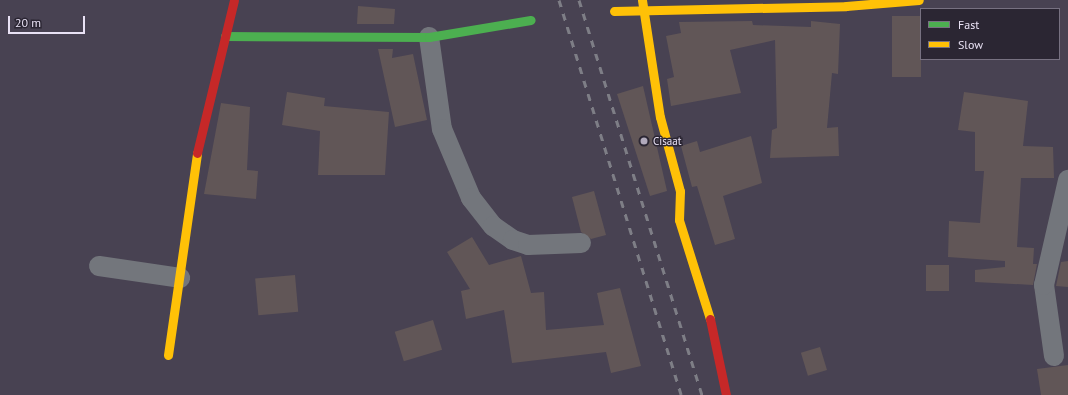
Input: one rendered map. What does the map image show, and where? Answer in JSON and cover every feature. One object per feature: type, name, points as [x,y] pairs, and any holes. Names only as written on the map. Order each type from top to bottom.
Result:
[{"type":"street","points":[[168,355],[180,278],[194,168],[220,47],[225,36],[234,0]]},
{"type":"street","points":[[614,11],[643,4],[846,6],[919,0]]},
{"type":"street","points":[[643,4],[660,117],[680,191],[679,220],[718,343],[726,395]]},
{"type":"street","points":[[225,36],[429,37],[531,20]]},
{"type":"street","points":[[429,37],[442,129],[471,198],[493,226],[513,240],[528,245],[581,243]]},
{"type":"street","points":[[1054,356],[1044,285],[1068,180]]},
{"type":"street","points":[[98,266],[180,278]]},
{"type":"building","points":[[358,6],[395,9],[394,24],[357,24]]},
{"type":"building","points":[[892,16],[920,16],[921,77],[892,77]]},
{"type":"building","points":[[752,21],[753,25],[811,27],[811,21],[840,24],[838,74],[832,73],[827,128],[838,127],[839,156],[770,158],[772,130],[777,128],[775,40],[730,50],[741,93],[671,106],[667,79],[674,77],[666,36],[681,33],[679,22]]},
{"type":"building","points":[[378,49],[393,49],[392,58],[413,54],[427,120],[395,127]]},
{"type":"building","points":[[643,86],[667,191],[650,196],[617,94]]},
{"type":"building","points":[[287,92],[325,98],[324,106],[389,112],[385,175],[318,175],[320,131],[282,125]]},
{"type":"building","points":[[964,92],[1028,101],[1023,146],[1053,147],[1054,178],[1021,178],[1017,247],[1034,248],[1033,264],[1037,264],[1033,285],[975,282],[975,270],[1005,267],[1005,261],[948,257],[949,221],[980,223],[984,171],[975,171],[975,132],[958,130]]},
{"type":"building","points":[[221,103],[250,107],[247,170],[258,171],[256,199],[204,194]]},
{"type":"building","points":[[751,136],[762,183],[723,196],[735,239],[715,245],[697,186],[692,187],[681,146],[697,141],[700,152]]},
{"type":"building","points":[[594,191],[606,235],[591,239],[581,232],[572,197]]},
{"type":"building","points":[[472,237],[489,265],[521,256],[531,293],[544,292],[546,330],[604,325],[597,293],[620,288],[641,366],[611,373],[606,352],[512,363],[504,310],[466,319],[461,291],[470,289],[447,252]]},
{"type":"building","points":[[1068,261],[1068,287],[1056,286],[1061,262]]},
{"type":"building","points":[[926,265],[949,265],[949,291],[926,291]]},
{"type":"building","points":[[295,275],[298,312],[258,315],[255,278]]},
{"type":"building","points":[[433,320],[442,350],[404,361],[395,332]]},
{"type":"building","points":[[820,347],[827,370],[808,376],[801,353]]},
{"type":"building","points":[[1068,365],[1068,395],[1041,395],[1037,369]]},
{"type":"railway","points":[[559,0],[681,395]]},
{"type":"railway","points":[[579,0],[702,395]]},
{"type":"traffic: fast","points":[[225,36],[429,37],[531,20]]},
{"type":"traffic: slow","points":[[642,0],[660,117],[680,191],[679,220],[710,319]]},
{"type":"traffic: slow","points":[[614,11],[846,6],[919,0]]},
{"type":"traffic: slow","points":[[168,355],[197,153]]},
{"type":"traffic: jam","points":[[197,153],[234,0]]},
{"type":"traffic: jam","points":[[710,319],[726,395]]},
{"type":"place","name":"Cisaat","points":[[644,141]]}]
